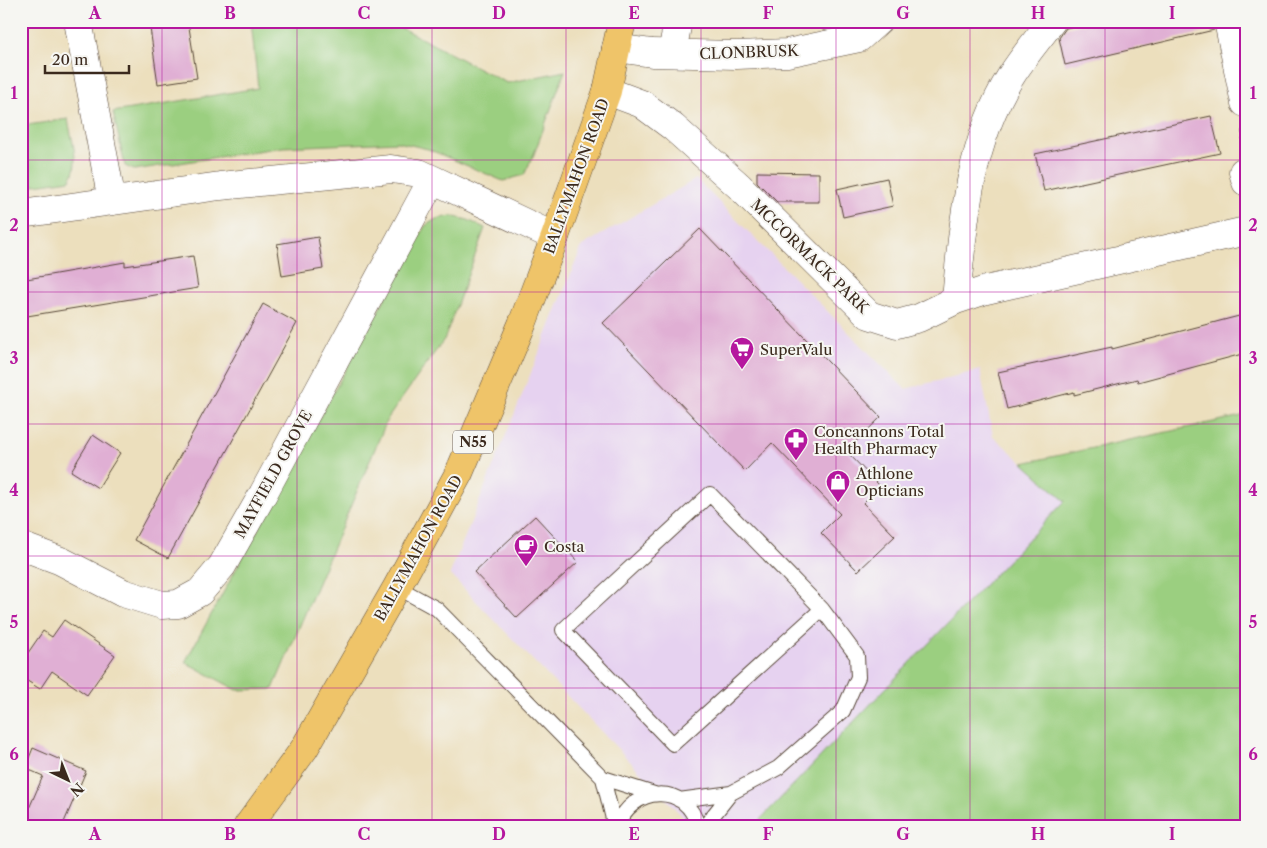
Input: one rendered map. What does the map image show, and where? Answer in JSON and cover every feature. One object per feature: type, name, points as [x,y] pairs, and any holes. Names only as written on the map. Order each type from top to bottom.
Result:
[{"type":"main road","name":"BALLYMAHON ROAD","points":[[247,827],[304,749],[459,474],[523,322],[607,91],[622,21]]},
{"type":"street","points":[[78,21],[112,201]]},
{"type":"street","points":[[672,53],[678,21]]},
{"type":"street","name":"CLONBRUSK","points":[[616,48],[672,53],[736,55],[787,53],[859,38],[878,21]]},
{"type":"street","points":[[956,300],[963,216],[985,131],[1010,77],[1052,21]]},
{"type":"street","points":[[1228,21],[1245,102]]},
{"type":"street","name":"MCCORMACK PARK","points":[[607,91],[642,104],[673,127],[739,186],[869,314],[897,324],[919,318],[956,300],[986,290],[1246,231]]},
{"type":"street","points":[[21,214],[220,186],[391,169],[419,173],[554,237]]},
{"type":"street","name":"MAYFIELD GROVE","points":[[21,546],[62,561],[123,593],[162,605],[178,604],[200,592],[222,566],[263,494],[432,180]]},
{"type":"lane","points":[[679,800],[731,793],[778,768],[842,711],[858,677],[857,656],[822,609],[710,494],[563,630],[673,744],[822,609]]},
{"type":"lane","points":[[397,587],[437,609],[603,778],[679,800],[689,808],[698,827]]},
{"type":"lane","points":[[603,778],[616,827]]},
{"type":"lane","points":[[704,827],[731,793]]},
{"type":"lane","points":[[616,827],[629,805],[640,798],[654,794]]},
{"type":"path","points":[[1244,177],[1245,102]]},
{"type":"shaded area","points":[[696,179],[905,389],[980,370],[993,436],[1066,501],[753,827],[693,827],[450,574],[582,246]]},
{"type":"green space","points":[[251,21],[388,21],[507,83],[565,71],[534,154],[524,175],[503,181],[428,149],[398,142],[283,147],[134,170],[125,166],[113,112],[258,88]]},
{"type":"green space","points":[[68,119],[75,158],[75,166],[70,180],[21,187],[21,126]]},
{"type":"green space","points":[[451,216],[468,220],[485,228],[445,338],[388,418],[273,689],[237,690],[185,662],[425,226],[436,219]]},
{"type":"green space","points":[[1246,415],[1246,827],[753,827],[1065,501],[1023,463]]},
{"type":"building","points":[[149,21],[188,21],[197,78],[158,84]]},
{"type":"building","points":[[1094,21],[1213,21],[1214,30],[1065,65],[1059,38],[1066,28]]},
{"type":"building","points":[[1211,116],[1220,153],[1044,191],[1035,154]]},
{"type":"building","points":[[757,172],[819,173],[819,202],[777,202],[757,182]]},
{"type":"building","points":[[887,178],[893,206],[843,217],[837,189]]},
{"type":"building","name":"SuperValu","points":[[700,229],[881,417],[846,451],[880,486],[863,503],[895,536],[858,571],[821,533],[840,514],[772,443],[745,471],[603,323]]},
{"type":"building","points":[[318,237],[323,269],[282,276],[277,244]]},
{"type":"building","points":[[193,256],[198,288],[21,317],[21,280],[125,262],[125,266]]},
{"type":"building","points":[[263,304],[297,323],[168,558],[134,540]]},
{"type":"building","points":[[1239,316],[1246,343],[1246,353],[1138,382],[1137,379],[1007,409],[998,372],[1112,347],[1112,349]]},
{"type":"building","points":[[93,435],[120,453],[98,488],[71,471]]},
{"type":"building","name":"Costa","points":[[535,516],[578,562],[517,618],[474,572]]},
{"type":"building","points":[[64,620],[115,655],[87,695],[52,671],[40,689],[21,677],[21,663],[43,631],[52,637]]},
{"type":"building","points":[[33,748],[86,771],[62,827],[21,827],[43,776],[25,768]]},
{"type":"place","name":"SuperValu","points":[[742,370]]},
{"type":"place","name":"Concannons Total Health Pharmacy","points":[[796,461]]},
{"type":"place","name":"Athlone Opticians","points":[[838,503]]},
{"type":"place","name":"Costa","points":[[526,567]]}]
